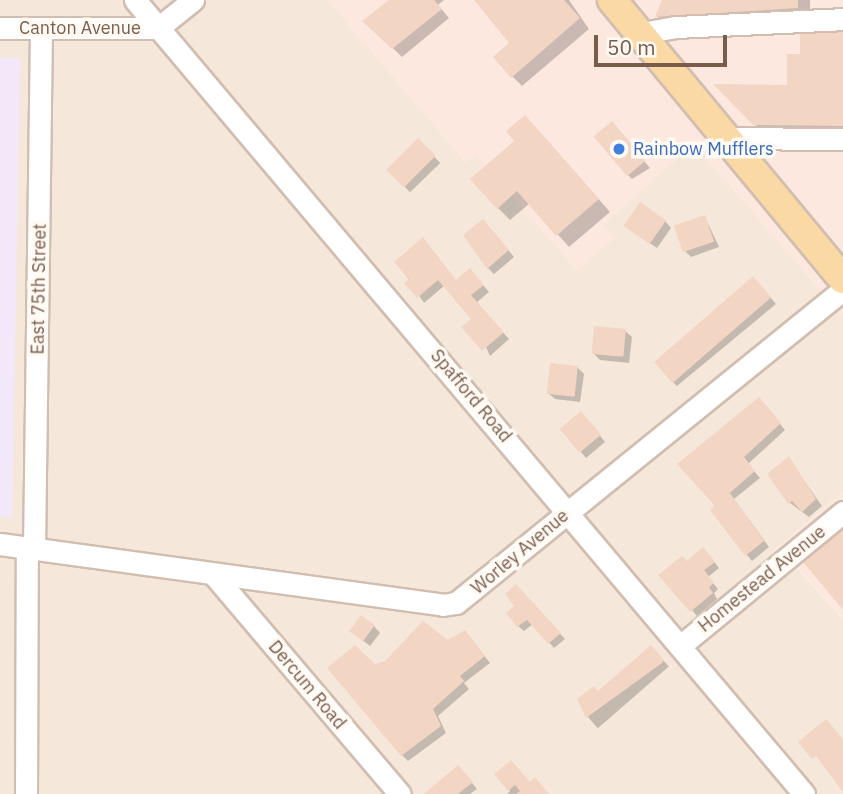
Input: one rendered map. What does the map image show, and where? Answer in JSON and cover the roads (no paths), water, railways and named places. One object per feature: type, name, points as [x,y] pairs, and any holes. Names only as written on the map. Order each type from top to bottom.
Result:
[{"type":"main road","points":[[618,3],[724,138],[843,279]]},
{"type":"street","name":"Spafford Road","points":[[135,0],[804,794]]},
{"type":"street","name":"Canton Avenue","points":[[0,28],[158,28],[193,0]]},
{"type":"street","points":[[642,33],[676,27],[843,19]]},
{"type":"street","name":"East 75th Street","points":[[26,794],[41,28]]},
{"type":"street","points":[[724,138],[843,139]]},
{"type":"street","name":"Worley Avenue","points":[[0,544],[214,575],[456,603],[843,290]]},
{"type":"street","name":"Homestead Avenue","points":[[680,646],[843,512]]},
{"type":"street","name":"Dercum Road","points":[[214,575],[400,794]]},
{"type":"place","name":"Rainbow Mufflers","points":[[619,149]]}]
